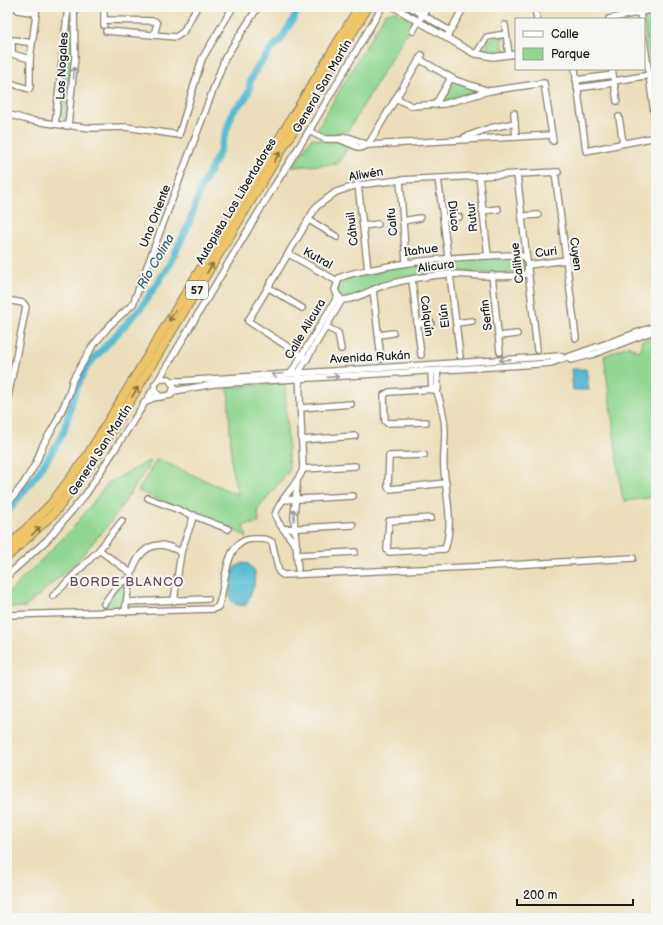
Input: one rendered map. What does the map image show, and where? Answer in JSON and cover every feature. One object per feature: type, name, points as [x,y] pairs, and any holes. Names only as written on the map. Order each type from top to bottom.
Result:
[{"type":"highway","name":"Autopista Los Libertadores","points":[[7,548],[51,504],[87,456],[359,7]]},
{"type":"highway","name":"Autopista Los Libertadores","points":[[7,558],[55,512],[93,462],[368,7]]},
{"type":"street","points":[[7,82],[20,87],[26,83],[29,74],[37,10],[18,10],[17,7]]},
{"type":"street","name":"Los Nogales","points":[[55,124],[68,7]]},
{"type":"street","name":"Los Nogales","points":[[70,126],[75,56],[74,7]]},
{"type":"street","points":[[104,7],[104,25]]},
{"type":"street","points":[[104,25],[154,35],[180,36],[197,7]]},
{"type":"street","points":[[7,114],[70,126],[91,128],[126,127],[179,135],[202,59],[232,7]]},
{"type":"street","name":"Uno Oriente","points":[[7,505],[24,484],[36,463],[43,445],[56,423],[69,394],[73,380],[92,347],[110,325],[133,304],[225,58],[258,7]]},
{"type":"street","points":[[381,9],[388,7]]},
{"type":"street","points":[[394,7],[476,54],[494,57],[515,54]]},
{"type":"street","points":[[410,7],[450,30]]},
{"type":"street","points":[[413,31],[427,7]]},
{"type":"street","points":[[446,38],[464,7]]},
{"type":"street","points":[[535,7],[537,18]]},
{"type":"street","name":"General San Martín","points":[[158,381],[273,188],[309,132],[381,9]]},
{"type":"street","points":[[613,18],[651,10],[656,14]]},
{"type":"street","points":[[640,12],[641,18]]},
{"type":"street","points":[[104,25],[155,22],[157,24],[154,35]]},
{"type":"street","points":[[505,25],[509,56]]},
{"type":"street","points":[[476,54],[487,37],[506,34]]},
{"type":"street","points":[[30,59],[12,54],[12,42],[14,40],[32,42]]},
{"type":"street","points":[[645,46],[656,127]]},
{"type":"street","points":[[368,145],[421,57],[450,78],[489,91]]},
{"type":"street","points":[[575,70],[585,149],[592,150],[656,137]]},
{"type":"street","points":[[576,80],[656,74]]},
{"type":"street","points":[[577,88],[614,77]]},
{"type":"street","points":[[614,77],[617,101]]},
{"type":"street","points":[[435,105],[450,78]]},
{"type":"street","points":[[396,98],[411,106],[435,105],[457,101],[489,91],[544,83],[553,141]]},
{"type":"street","points":[[514,113],[516,137]]},
{"type":"street","points":[[619,117],[623,144]]},
{"type":"street","points":[[459,139],[490,128],[515,123]]},
{"type":"street","points":[[309,132],[325,139],[339,139],[348,137],[368,145]]},
{"type":"street","points":[[339,139],[352,146],[360,148],[368,145],[552,135]]},
{"type":"street","points":[[352,146],[356,139]]},
{"type":"street","name":"Aliwén","points":[[301,355],[248,321],[310,220],[316,207],[327,197],[341,190],[358,185],[400,180],[557,172]]},
{"type":"street","name":"Cuyen","points":[[557,172],[576,338]]},
{"type":"street","name":"Calihue","points":[[518,174],[537,350]]},
{"type":"street","name":"Rutur","points":[[479,176],[488,256]]},
{"type":"street","name":"Diuco","points":[[438,178],[448,257]]},
{"type":"street","name":"Calfu","points":[[400,180],[406,262]]},
{"type":"street","name":"Cáhuil","points":[[358,185],[368,270]]},
{"type":"street","points":[[482,211],[498,209]]},
{"type":"street","points":[[522,216],[538,215]]},
{"type":"street","points":[[443,218],[459,217]]},
{"type":"street","points":[[403,220],[420,218]]},
{"type":"street","points":[[310,220],[337,237]]},
{"type":"street","points":[[363,226],[378,224]]},
{"type":"street","name":"Kutral","points":[[289,254],[337,281]]},
{"type":"street","name":"Itahue","points":[[337,281],[344,276],[368,270],[406,262],[448,257],[521,256],[525,258],[528,265]]},
{"type":"street","name":"Curi","points":[[528,265],[566,260]]},
{"type":"street","name":"Alicura","points":[[340,298],[352,299],[373,290],[412,280],[450,274],[510,277],[523,275],[526,273],[528,265]]},
{"type":"street","name":"Elún","points":[[450,274],[460,356]]},
{"type":"street","name":"Serfin","points":[[492,275],[500,352]]},
{"type":"street","name":"Calquín","points":[[412,280],[421,355]]},
{"type":"street","points":[[337,281],[335,290],[340,298]]},
{"type":"street","points":[[269,288],[302,308]]},
{"type":"street","points":[[373,290],[381,359]]},
{"type":"street","name":"Calle Alicura","points":[[299,372],[326,327],[340,298]]},
{"type":"street","name":"Calle Alicura","points":[[291,373],[301,355],[340,298]]},
{"type":"street","points":[[7,300],[23,303],[26,307],[7,402]]},
{"type":"street","points":[[456,323],[472,321]]},
{"type":"street","points":[[417,324],[431,322]]},
{"type":"street","name":"Avenida Rukán","points":[[174,391],[208,384],[299,372],[551,363],[656,326]]},
{"type":"street","points":[[326,327],[338,333],[341,349]]},
{"type":"street","points":[[571,357],[594,354],[656,330]]},
{"type":"street","points":[[379,335],[392,333]]},
{"type":"street","points":[[499,336],[518,334]]},
{"type":"street","points":[[301,355],[307,359]]},
{"type":"street","points":[[169,361],[170,380],[173,384],[174,391],[168,397],[161,397],[155,392],[155,386],[158,381],[162,379],[170,380]]},
{"type":"street","name":"Avenida Rukán","points":[[170,380],[299,380],[434,371],[463,366]]},
{"type":"street","points":[[381,368],[382,374]]},
{"type":"street","points":[[431,518],[389,521],[389,552],[445,549],[450,515],[444,461],[445,432],[441,406],[435,390],[434,371]]},
{"type":"street","points":[[298,569],[294,499],[297,483],[303,469],[299,372]]},
{"type":"street","name":"General San Martín","points":[[7,576],[47,540],[86,494],[155,386]]},
{"type":"street","points":[[426,422],[387,423],[385,421],[384,395],[389,392],[435,390]]},
{"type":"street","name":"General San Martín","points":[[143,404],[150,399],[161,397]]},
{"type":"street","points":[[301,408],[351,404]]},
{"type":"street","points":[[302,440],[355,436]]},
{"type":"street","points":[[424,455],[389,456],[388,488],[446,483]]},
{"type":"street","points":[[303,469],[355,466]]},
{"type":"street","points":[[297,483],[283,500],[276,515],[278,522],[297,547]]},
{"type":"street","points":[[283,500],[354,496]]},
{"type":"street","points":[[148,498],[228,529]]},
{"type":"street","points":[[174,601],[181,552],[194,515]]},
{"type":"street","points":[[53,596],[99,550],[122,521]]},
{"type":"street","points":[[284,529],[353,524]]},
{"type":"street","points":[[7,615],[213,609],[218,607],[224,576],[235,548],[240,542],[250,539],[266,539],[272,542],[279,572],[283,575],[484,567],[633,558]]},
{"type":"street","points":[[125,612],[131,572],[135,564],[146,551],[154,546],[162,545],[181,552]]},
{"type":"street","points":[[99,550],[131,572]]},
{"type":"street","points":[[298,555],[355,552]]},
{"type":"street","points":[[104,604],[112,591],[126,580],[130,579]]},
{"type":"street","points":[[127,602],[208,600]]},
{"type":"green space","points":[[70,7],[72,7],[73,52],[66,118],[58,117]]},
{"type":"green space","points":[[395,11],[413,22],[348,131],[326,135],[319,132],[318,127],[385,14]]},
{"type":"green space","points":[[649,11],[654,14],[656,23],[656,109],[645,33],[645,18],[643,18],[642,12]]},
{"type":"green space","points":[[503,36],[505,38],[502,39],[503,49],[506,49],[507,53],[497,56],[480,53],[481,50],[483,51],[488,44],[486,42],[487,40]]},
{"type":"green space","points":[[453,81],[475,89],[478,92],[444,101],[452,88],[450,86],[451,82]]},
{"type":"green space","points":[[312,138],[331,142],[338,141],[349,146],[337,164],[293,167]]},
{"type":"green space","points":[[475,256],[523,258],[526,267],[523,272],[515,273],[461,271],[433,274],[350,298],[343,297],[338,294],[337,283],[340,279],[397,267]]},
{"type":"green space","points":[[656,336],[656,497],[625,501],[622,496],[604,356],[630,345],[630,348],[634,348],[635,351],[642,349],[641,341]]},
{"type":"green space","points":[[285,383],[289,471],[258,509],[259,523],[243,525],[247,538],[238,532],[138,491],[157,459],[238,495],[232,470],[228,387]]},
{"type":"green space","points":[[149,461],[151,462],[114,518],[77,561],[26,607],[7,608],[7,595],[10,591],[73,528],[108,483]]},
{"type":"green space","points":[[128,582],[124,607],[105,608],[114,592]]},
{"type":"water","points":[[571,369],[586,369],[589,390],[573,390]]},
{"type":"water","points":[[243,563],[249,564],[255,572],[254,586],[246,605],[238,605],[231,599],[230,589],[235,567]]},
{"type":"waterway","name":"Río Colina","points":[[7,513],[41,469],[63,434],[75,391],[87,366],[141,308],[168,267],[188,226],[201,188],[219,153],[233,111],[245,99],[249,91],[250,81],[257,68],[272,48],[280,41],[299,7]]},
{"type":"district","name":"BORDE BLANCO","points":[[127,581]]}]
